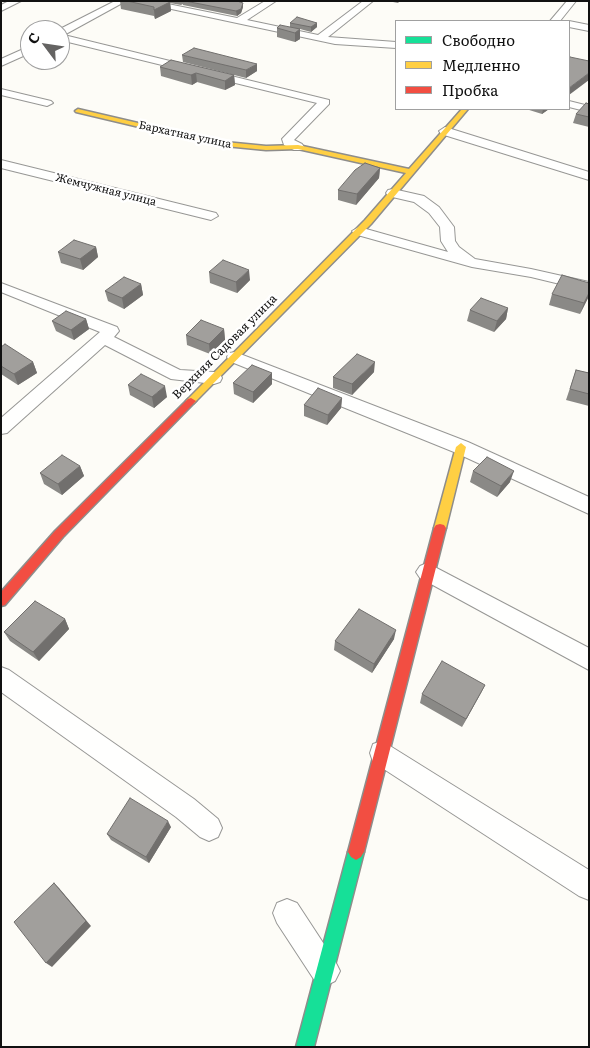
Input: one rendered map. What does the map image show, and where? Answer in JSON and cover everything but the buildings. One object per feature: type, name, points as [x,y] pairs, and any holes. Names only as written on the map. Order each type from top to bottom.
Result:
[{"type":"street","points":[[1,8],[17,1]]},
{"type":"street","points":[[70,30],[122,1]]},
{"type":"street","points":[[138,1],[320,38],[395,45]]},
{"type":"street","points":[[166,6],[176,1]]},
{"type":"street","points":[[238,22],[272,1]]},
{"type":"street","points":[[320,38],[369,1]]},
{"type":"street","points":[[557,20],[572,1]]},
{"type":"street","points":[[570,24],[589,28]]},
{"type":"street","points":[[70,38],[326,102],[288,139],[288,142],[298,147]]},
{"type":"street","points":[[1,64],[20,54]]},
{"type":"street","points":[[1,92],[47,103]]},
{"type":"street","points":[[570,104],[589,109]]},
{"type":"street","name":"Верхняя Садовая улица","points":[[1,601],[60,534],[359,231],[464,110]]},
{"type":"street","name":"Бархатная улица","points":[[78,111],[237,147],[298,147],[411,172]]},
{"type":"street","points":[[445,131],[589,176]]},
{"type":"street","name":"Жемчужная улица","points":[[1,164],[211,216]]},
{"type":"street","points":[[393,193],[419,198],[434,210],[444,222],[448,241],[454,250],[472,263]]},
{"type":"street","points":[[359,231],[472,263],[530,273],[589,287]]},
{"type":"street","points":[[1,288],[111,331],[1,428]]},
{"type":"street","points":[[103,338],[177,375],[214,378]]},
{"type":"street","points":[[235,356],[461,447],[589,506]]},
{"type":"street","points":[[306,1047],[427,572],[461,447]]},
{"type":"street","points":[[427,572],[589,660]]},
{"type":"street","points":[[1,678],[185,808],[209,828]]},
{"type":"street","points":[[382,753],[589,886]]},
{"type":"street","points":[[287,913],[325,971]]},
{"type":"traffic: fast","points":[[305,1047],[356,852]]},
{"type":"traffic: slow","points":[[191,401],[368,222],[464,110]]},
{"type":"traffic: slow","points":[[78,111],[215,143],[266,148],[298,147],[411,172]]},
{"type":"traffic: slow","points":[[440,528],[461,447]]},
{"type":"traffic: jam","points":[[1,601],[59,534],[191,401]]},
{"type":"traffic: jam","points":[[356,852],[440,528]]}]
